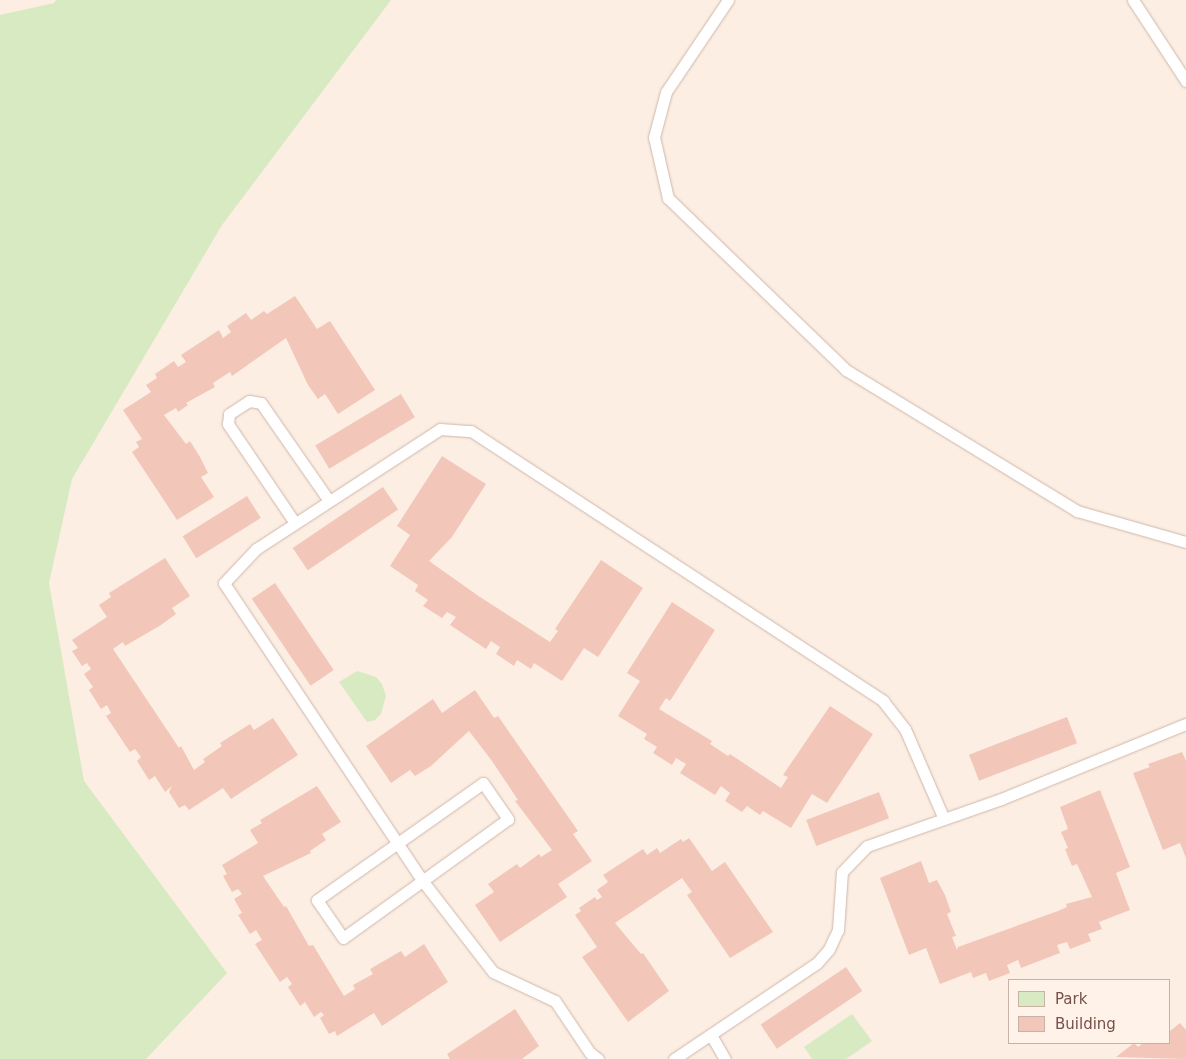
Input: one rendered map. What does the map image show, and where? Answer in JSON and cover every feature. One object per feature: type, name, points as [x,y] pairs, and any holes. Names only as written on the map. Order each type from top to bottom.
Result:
[{"type":"lane","points":[[728,0],[666,92],[654,137],[668,198],[846,370],[1077,512],[1186,542]]},
{"type":"lane","points":[[1133,0],[1186,81]]},
{"type":"lane","points":[[295,524],[228,424],[229,414],[249,401],[261,404],[329,501]]},
{"type":"lane","points":[[598,1059],[555,1001],[493,972],[422,880],[224,583],[256,549],[440,429],[471,431],[883,701],[906,729],[944,819]]},
{"type":"lane","points":[[674,1059],[817,962],[829,949],[838,930],[842,872],[851,860],[867,846],[944,819],[1186,724]]},
{"type":"lane","points":[[483,783],[508,819],[422,880],[342,938],[317,900],[483,783]]},
{"type":"lane","points":[[711,1035],[725,1059]]},
{"type":"green space","points":[[56,0],[391,0],[222,225],[72,479],[49,583],[84,781],[227,973],[146,1059],[0,1059],[0,15],[54,3]]},
{"type":"green space","points":[[357,671],[376,677],[382,684],[386,696],[381,714],[375,720],[367,722],[339,682]]},
{"type":"green space","points":[[852,1014],[872,1041],[846,1059],[812,1059],[804,1047]]},
{"type":"building","points":[[295,296],[317,329],[330,321],[375,390],[338,414],[325,394],[318,399],[308,385],[286,338],[232,376],[230,372],[213,383],[215,387],[186,403],[188,405],[178,412],[176,408],[164,415],[186,444],[190,441],[200,457],[208,473],[201,477],[214,497],[177,520],[132,452],[139,447],[136,442],[142,439],[123,410],[151,392],[146,385],[157,378],[155,374],[174,361],[178,367],[186,362],[181,355],[219,330],[223,338],[231,332],[227,326],[246,313],[251,320],[264,311],[267,314]]},
{"type":"building","points":[[401,394],[415,417],[329,469],[315,446]]},
{"type":"building","points":[[442,456],[486,484],[452,537],[429,561],[480,597],[550,642],[558,631],[555,629],[601,560],[643,588],[598,657],[584,648],[562,681],[534,663],[531,669],[517,660],[514,666],[496,654],[500,647],[491,641],[486,649],[450,625],[456,617],[447,612],[442,618],[423,606],[428,600],[415,591],[418,585],[390,566],[410,535],[397,526]]},
{"type":"building","points":[[383,487],[398,509],[308,570],[293,548]]},
{"type":"building","points":[[247,496],[261,518],[196,558],[183,536]]},
{"type":"building","points":[[165,558],[190,596],[172,608],[176,614],[161,625],[125,646],[123,642],[113,649],[179,748],[181,746],[194,770],[205,762],[203,759],[222,746],[220,743],[250,724],[254,730],[273,718],[298,755],[231,799],[223,788],[189,810],[185,805],[179,808],[169,792],[172,786],[165,792],[155,776],[149,780],[137,761],[141,757],[135,749],[130,752],[106,716],[111,713],[107,705],[101,709],[89,690],[93,687],[84,674],[91,669],[87,663],[82,666],[72,651],[78,648],[72,640],[107,617],[99,605],[111,597],[109,593]]},
{"type":"building","points":[[275,583],[334,670],[311,686],[252,599]]},
{"type":"building","points":[[672,602],[715,630],[670,701],[666,698],[659,709],[712,741],[710,744],[728,756],[730,754],[781,788],[788,777],[783,775],[830,706],[873,734],[827,803],[812,794],[791,828],[763,811],[760,815],[747,806],[742,812],[725,801],[730,793],[721,786],[715,795],[680,773],[686,764],[676,758],[672,765],[653,753],[657,747],[644,739],[647,734],[618,716],[640,681],[627,673]]},
{"type":"building","points":[[475,690],[494,718],[498,716],[578,831],[573,834],[592,861],[558,884],[567,897],[500,942],[475,905],[494,892],[488,884],[517,864],[520,868],[539,854],[541,857],[552,850],[515,801],[518,800],[492,761],[469,731],[431,766],[415,776],[410,770],[391,783],[366,746],[433,699],[442,713]]},
{"type":"building","points":[[1067,717],[1077,743],[979,781],[969,755]]},
{"type":"building","points":[[1182,752],[1186,761],[1186,858],[1180,843],[1163,850],[1133,773],[1150,767],[1148,764]]},
{"type":"building","points":[[317,786],[341,822],[322,834],[326,840],[310,851],[311,853],[263,876],[284,907],[286,906],[309,946],[313,945],[344,996],[355,989],[353,985],[373,974],[370,969],[401,951],[405,957],[424,944],[448,982],[382,1026],[374,1013],[337,1036],[335,1031],[329,1034],[320,1018],[324,1015],[321,1012],[314,1017],[305,1002],[300,1006],[288,987],[292,984],[287,977],[280,982],[255,944],[262,940],[256,930],[250,934],[238,915],[242,913],[234,899],[242,894],[238,889],[232,892],[223,876],[227,874],[222,865],[258,843],[250,830],[262,823],[260,820]]},
{"type":"building","points":[[1100,790],[1130,867],[1116,873],[1130,910],[1099,922],[1102,929],[1088,934],[1091,941],[1070,949],[1067,942],[1057,945],[1060,953],[1021,968],[1018,960],[1007,965],[1010,973],[989,981],[986,973],[973,978],[971,972],[940,984],[926,948],[909,955],[880,878],[921,861],[929,883],[937,880],[945,895],[951,912],[947,914],[956,936],[952,937],[957,950],[958,947],[1058,911],[1067,907],[1066,904],[1092,897],[1077,864],[1072,866],[1065,849],[1068,848],[1061,832],[1068,829],[1060,807]]},
{"type":"building","points":[[879,792],[889,818],[816,846],[806,820]]},
{"type":"building","points":[[689,838],[712,871],[725,862],[773,932],[730,958],[687,895],[692,892],[682,878],[615,923],[641,954],[643,953],[669,991],[628,1022],[582,957],[597,947],[575,915],[581,911],[579,908],[595,897],[597,900],[602,897],[597,890],[608,882],[603,875],[643,849],[647,855],[657,848],[660,853],[681,839],[683,842]]},
{"type":"building","points":[[846,967],[862,991],[777,1049],[761,1025]]},
{"type":"building","points":[[515,1009],[539,1046],[522,1059],[450,1059],[447,1054]]},
{"type":"building","points":[[1180,1023],[1186,1030],[1186,1059],[1116,1057],[1133,1044],[1138,1047],[1142,1044],[1171,1044],[1171,1030]]}]
